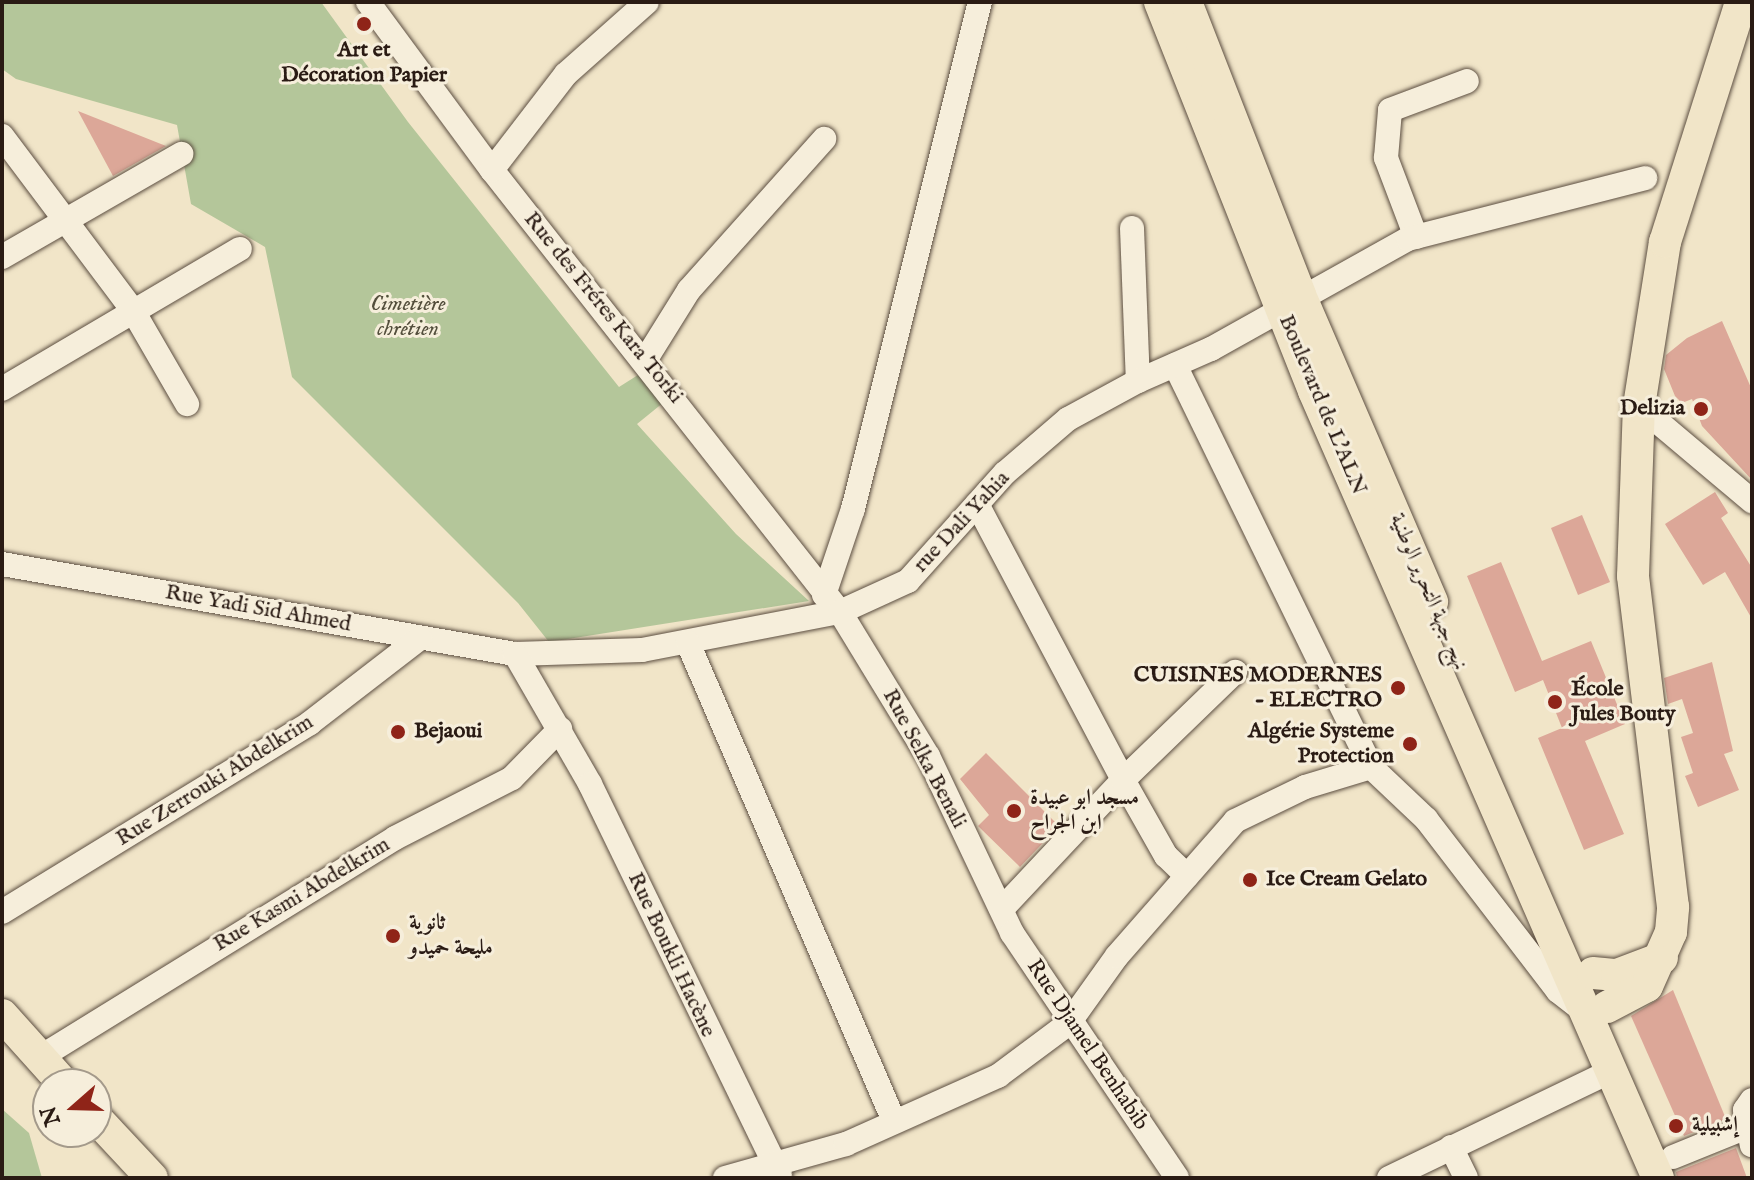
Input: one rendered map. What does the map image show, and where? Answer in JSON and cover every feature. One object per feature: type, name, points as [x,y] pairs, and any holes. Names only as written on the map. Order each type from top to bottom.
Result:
[{"type":"main road","name":"Boulevard de L'ALN","points":[[1160,2],[1291,303]]},
{"type":"main road","name":"نهج جبهة التحرير الوطنية","points":[[1186,2],[1291,303],[1671,1171]]},
{"type":"main road","points":[[1598,1010],[1647,986],[1662,958],[1673,907],[1633,576],[1639,406],[1665,242],[1741,2]]},
{"type":"main road","points":[[1584,976],[1617,975],[1662,958]]},
{"type":"main road","name":"نهج جبهة التحرير الوطنية","points":[[1598,1010],[1613,1070],[1671,1171]]},
{"type":"main road","points":[[2,1015],[49,1068]]},
{"type":"main road","points":[[112,1135],[152,1178]]},
{"type":"street","name":"Rue des Fréres Kara Torki","points":[[368,2],[492,170],[646,359],[832,604]]},
{"type":"street","points":[[492,170],[566,74],[647,2]]},
{"type":"street","points":[[832,604],[980,2]]},
{"type":"street","points":[[1416,237],[1386,158],[1390,110],[1467,81]]},
{"type":"street","points":[[2,136],[132,309],[187,404]]},
{"type":"street","points":[[646,359],[689,290],[824,139]]},
{"type":"street","points":[[2,257],[181,154]]},
{"type":"street","name":"rue Dali Yahia","points":[[515,654],[688,643],[908,581],[977,504],[1068,419],[1416,237],[1645,178]]},
{"type":"street","points":[[1132,228],[1138,381]]},
{"type":"street","points":[[2,389],[132,309],[240,249]]},
{"type":"street","points":[[1175,365],[1371,767],[1426,819],[1504,924],[1570,1003],[1598,1010]]},
{"type":"street","points":[[1639,406],[1752,501]]},
{"type":"street","points":[[977,504],[1123,780],[1166,856],[1187,876]]},
{"type":"street","name":"Rue Yadi Sid Ahmed","points":[[2,564],[515,654]]},
{"type":"street","name":"Rue Selka Benali","points":[[832,604],[928,756],[1002,909]]},
{"type":"street","name":"Rue Zerrouki Abdelkrim","points":[[2,912],[310,723],[420,638]]},
{"type":"street","points":[[688,643],[894,1121]]},
{"type":"street","name":"Rue Boukli Hacène","points":[[515,654],[560,729],[776,1171]]},
{"type":"street","points":[[1002,909],[1123,780],[1235,672]]},
{"type":"street","name":"Rue Kasmi Abdelkrim","points":[[39,1058],[395,838],[512,778],[560,729]]},
{"type":"street","points":[[725,1178],[776,1171],[846,1144],[998,1076],[1069,1023],[1235,821],[1305,787],[1371,767]]},
{"type":"street","name":"Rue Djamel Benhabib","points":[[1002,909],[1069,1023],[1177,1178]]},
{"type":"street","points":[[1504,924],[1584,976]]},
{"type":"street","points":[[1389,1178],[1613,1070]]},
{"type":"street","points":[[1671,1171],[1749,1136],[1745,1110],[1752,1100]]},
{"type":"street","points":[[1451,1147],[1466,1178]]},
{"type":"green space","name":"Cimetière chrétien","points":[[2,2],[321,2],[408,122],[619,387],[638,375],[669,398],[637,424],[736,534],[809,601],[549,642],[518,603],[292,377],[265,247],[191,204],[177,125],[16,79],[2,69]]},
{"type":"green space","points":[[2,1109],[29,1133],[42,1178],[2,1178]]},
{"type":"building","points":[[78,111],[166,146],[113,176]]},
{"type":"building","points":[[1722,321],[1752,390],[1752,480],[1702,426],[1692,399],[1682,403],[1675,396],[1664,369],[1666,355],[1687,338]]},
{"type":"building","points":[[1715,492],[1728,513],[1721,518],[1752,568],[1752,619],[1725,572],[1703,585],[1665,524]]},
{"type":"building","points":[[1582,515],[1610,582],[1578,595],[1551,528]]},
{"type":"building","points":[[1501,562],[1542,661],[1591,641],[1625,724],[1585,741],[1624,834],[1584,850],[1538,738],[1562,728],[1543,680],[1515,692],[1467,576]]},
{"type":"building","points":[[1712,662],[1733,751],[1724,754],[1739,790],[1698,807],[1685,776],[1693,773],[1681,737],[1693,733],[1682,699],[1668,704],[1664,678]]},
{"type":"building","name":"مسجد ابو عبيدة ابن الجراح","points":[[986,753],[1059,826],[1020,867],[978,826],[989,815],[960,779]]},
{"type":"building","points":[[1673,990],[1726,1119],[1684,1136],[1631,1016]]},
{"type":"building","points":[[1736,1148],[1747,1178],[1677,1178],[1676,1172]]},
{"type":"place","name":"Art et Décoration Papier","points":[[364,24]]},
{"type":"place","name":"Delizia","points":[[1701,409]]},
{"type":"place","name":"CUISINES MODERNES - ELECTRO","points":[[1398,688]]},
{"type":"place","name":"École Jules Bouty","points":[[1555,702]]},
{"type":"place","name":"Bejaoui","points":[[398,732]]},
{"type":"place","name":"Algérie Systeme Protection","points":[[1410,744]]},
{"type":"place","name":"مسجد ابو عبيدة ابن الجراح","points":[[1014,811]]},
{"type":"place","name":"Ice Cream Gelato","points":[[1250,880]]},
{"type":"place","name":"ثانوية مليحة حميدو","points":[[393,936]]},
{"type":"place","name":"إشبيلية","points":[[1676,1126]]}]
